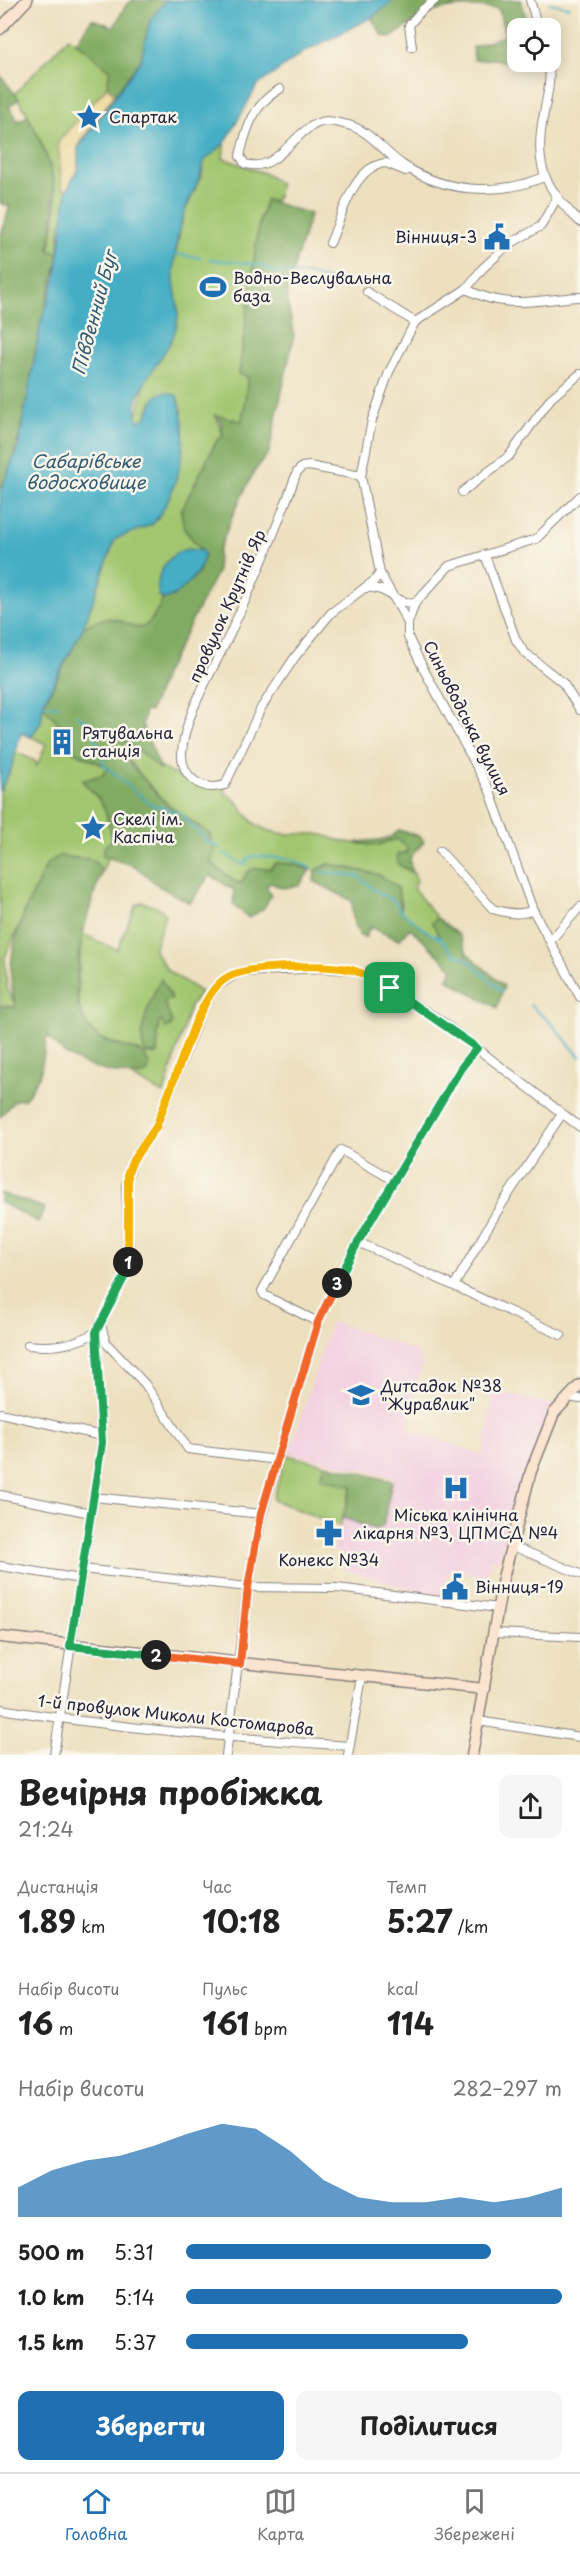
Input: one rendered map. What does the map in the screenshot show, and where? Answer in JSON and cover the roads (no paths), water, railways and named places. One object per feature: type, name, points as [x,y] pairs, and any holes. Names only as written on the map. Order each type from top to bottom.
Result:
[{"type":"street","points":[[0,29],[27,0]]},
{"type":"street","points":[[412,47],[410,26],[422,10],[435,0]]},
{"type":"street","points":[[530,0],[534,18]]},
{"type":"street","points":[[549,72],[540,141],[544,177],[556,199],[580,222]]},
{"type":"street","points":[[280,89],[262,102],[254,113],[240,156],[245,164],[261,166],[272,161],[309,129],[327,121],[354,126],[365,132],[404,166],[424,176]]},
{"type":"street","points":[[330,243],[336,224],[351,193],[370,170],[386,163],[411,174],[474,190],[511,187],[544,177]]},
{"type":"street","points":[[361,476],[378,404],[389,372],[415,322],[466,289],[482,269],[508,245],[541,226],[556,199]]},
{"type":"street","points":[[466,289],[483,298],[518,304],[580,297]]},
{"type":"street","points":[[367,292],[415,322]]},
{"type":"street","points":[[462,492],[509,456],[550,399],[580,374]]},
{"type":"street","name":"провулок Крутнів Яр","points":[[361,476],[309,466],[302,467],[297,472],[271,544],[185,736],[183,765],[189,778],[207,786],[225,784],[261,708],[295,657],[331,613],[365,588]]},
{"type":"street","name":"Синьоводська вулиця","points":[[361,476],[380,573],[408,623],[408,636],[424,670],[489,789],[534,910],[580,997]]},
{"type":"street","points":[[408,623],[415,603],[449,566],[536,539],[580,496]]},
{"type":"street","points":[[485,555],[516,640],[524,652],[563,682],[580,710]]},
{"type":"street","points":[[365,588],[380,573]]},
{"type":"street","points":[[365,588],[380,588],[404,604],[415,603]]},
{"type":"street","points":[[440,851],[493,909],[505,913],[526,913],[534,910]]},
{"type":"street","points":[[550,941],[580,907]]},
{"type":"street","points":[[54,1755],[102,1436],[96,1332],[126,1274],[129,1253],[126,1226],[128,1173],[133,1160],[161,1116],[204,1004],[227,978],[252,969],[351,970],[390,988],[477,1048],[580,1127]]},
{"type":"street","points":[[226,1755],[240,1664],[248,1587],[261,1514],[318,1322],[358,1242],[461,1068],[477,1048]]},
{"type":"street","points":[[455,1284],[500,1207],[562,1114]]},
{"type":"street","points":[[318,1322],[264,1295],[262,1291],[280,1256],[341,1150],[395,1181]]},
{"type":"street","points":[[358,1242],[455,1284],[561,1335]]},
{"type":"street","points":[[100,1321],[106,1343],[145,1384],[188,1449],[277,1460]]},
{"type":"street","points":[[28,1345],[46,1347],[68,1344],[96,1332]]},
{"type":"street","points":[[472,1755],[510,1545],[545,1432],[554,1413],[574,1398],[580,1385]]},
{"type":"street","points":[[0,1413],[102,1436]]},
{"type":"street","points":[[0,1495],[91,1514]]},
{"type":"street","points":[[93,1497],[261,1514]]},
{"type":"street","points":[[510,1545],[580,1574]]},
{"type":"street","points":[[0,1566],[81,1579]]},
{"type":"street","points":[[82,1569],[248,1587],[337,1588],[498,1608]]},
{"type":"street","points":[[494,1633],[580,1637]]},
{"type":"street","points":[[0,1637],[484,1689]]},
{"type":"street","points":[[348,1755],[362,1677]]},
{"type":"street","name":"1-й провулок Миколи Костомарова","points":[[0,1709],[59,1719],[229,1738],[349,1746]]},
{"type":"street","points":[[478,1721],[580,1737]]},
{"type":"water","name":"Сабарівське водосховище","points":[[166,0],[394,0],[371,18],[304,52],[257,86],[225,143],[204,161],[183,216],[177,241],[174,260],[178,310],[176,328],[167,348],[141,389],[136,411],[138,421],[146,418],[153,401],[159,394],[170,393],[177,396],[183,428],[183,445],[176,480],[170,496],[153,524],[115,539],[83,628],[43,703],[41,722],[31,737],[21,733],[11,769],[0,791],[0,492],[18,448],[41,322],[56,277],[67,190],[78,168],[78,148],[141,60],[150,20]]},
{"type":"water","points":[[189,549],[202,551],[204,554],[200,568],[181,590],[166,598],[160,598],[158,582],[168,560],[181,551]]},
{"type":"waterway","points":[[549,3],[569,7]]},
{"type":"waterway","points":[[174,254],[201,258]]},
{"type":"waterway","points":[[209,259],[261,265],[274,272],[308,274],[345,285]]},
{"type":"waterway","points":[[40,703],[58,706]]},
{"type":"waterway","points":[[77,715],[90,724],[102,755],[103,764],[150,804],[179,813],[210,844],[217,845],[220,849]]},
{"type":"waterway","points":[[224,853],[243,865],[250,857],[256,856],[290,859],[311,868]]},
{"type":"waterway","points":[[322,872],[358,876],[376,891],[394,901],[401,911],[432,935],[439,937],[454,954],[467,959],[502,992]]},
{"type":"waterway","points":[[530,1005],[551,1023],[580,1057]]},
{"type":"place","name":"Спартак","points":[[89,117]]},
{"type":"place","name":"Вінниця-3","points":[[497,237]]},
{"type":"place","name":"Водно-Веслувальна база","points":[[213,287]]},
{"type":"place","name":"Рятувальна станція","points":[[62,742]]},
{"type":"place","name":"Скелі ім. Каспіча","points":[[93,828]]},
{"type":"place","name":"Дитсадок №38 \"Журавлик\"","points":[[361,1395]]},
{"type":"place","name":"Міська клінічна лікарня №3, ЦПМСД №4","points":[[456,1488]]},
{"type":"place","name":"Конекс №34","points":[[329,1533]]},
{"type":"place","name":"Вінниця-19","points":[[455,1587]]},
{"type":"water label","name":"Південний Буг","points":[[95,313]]}]
